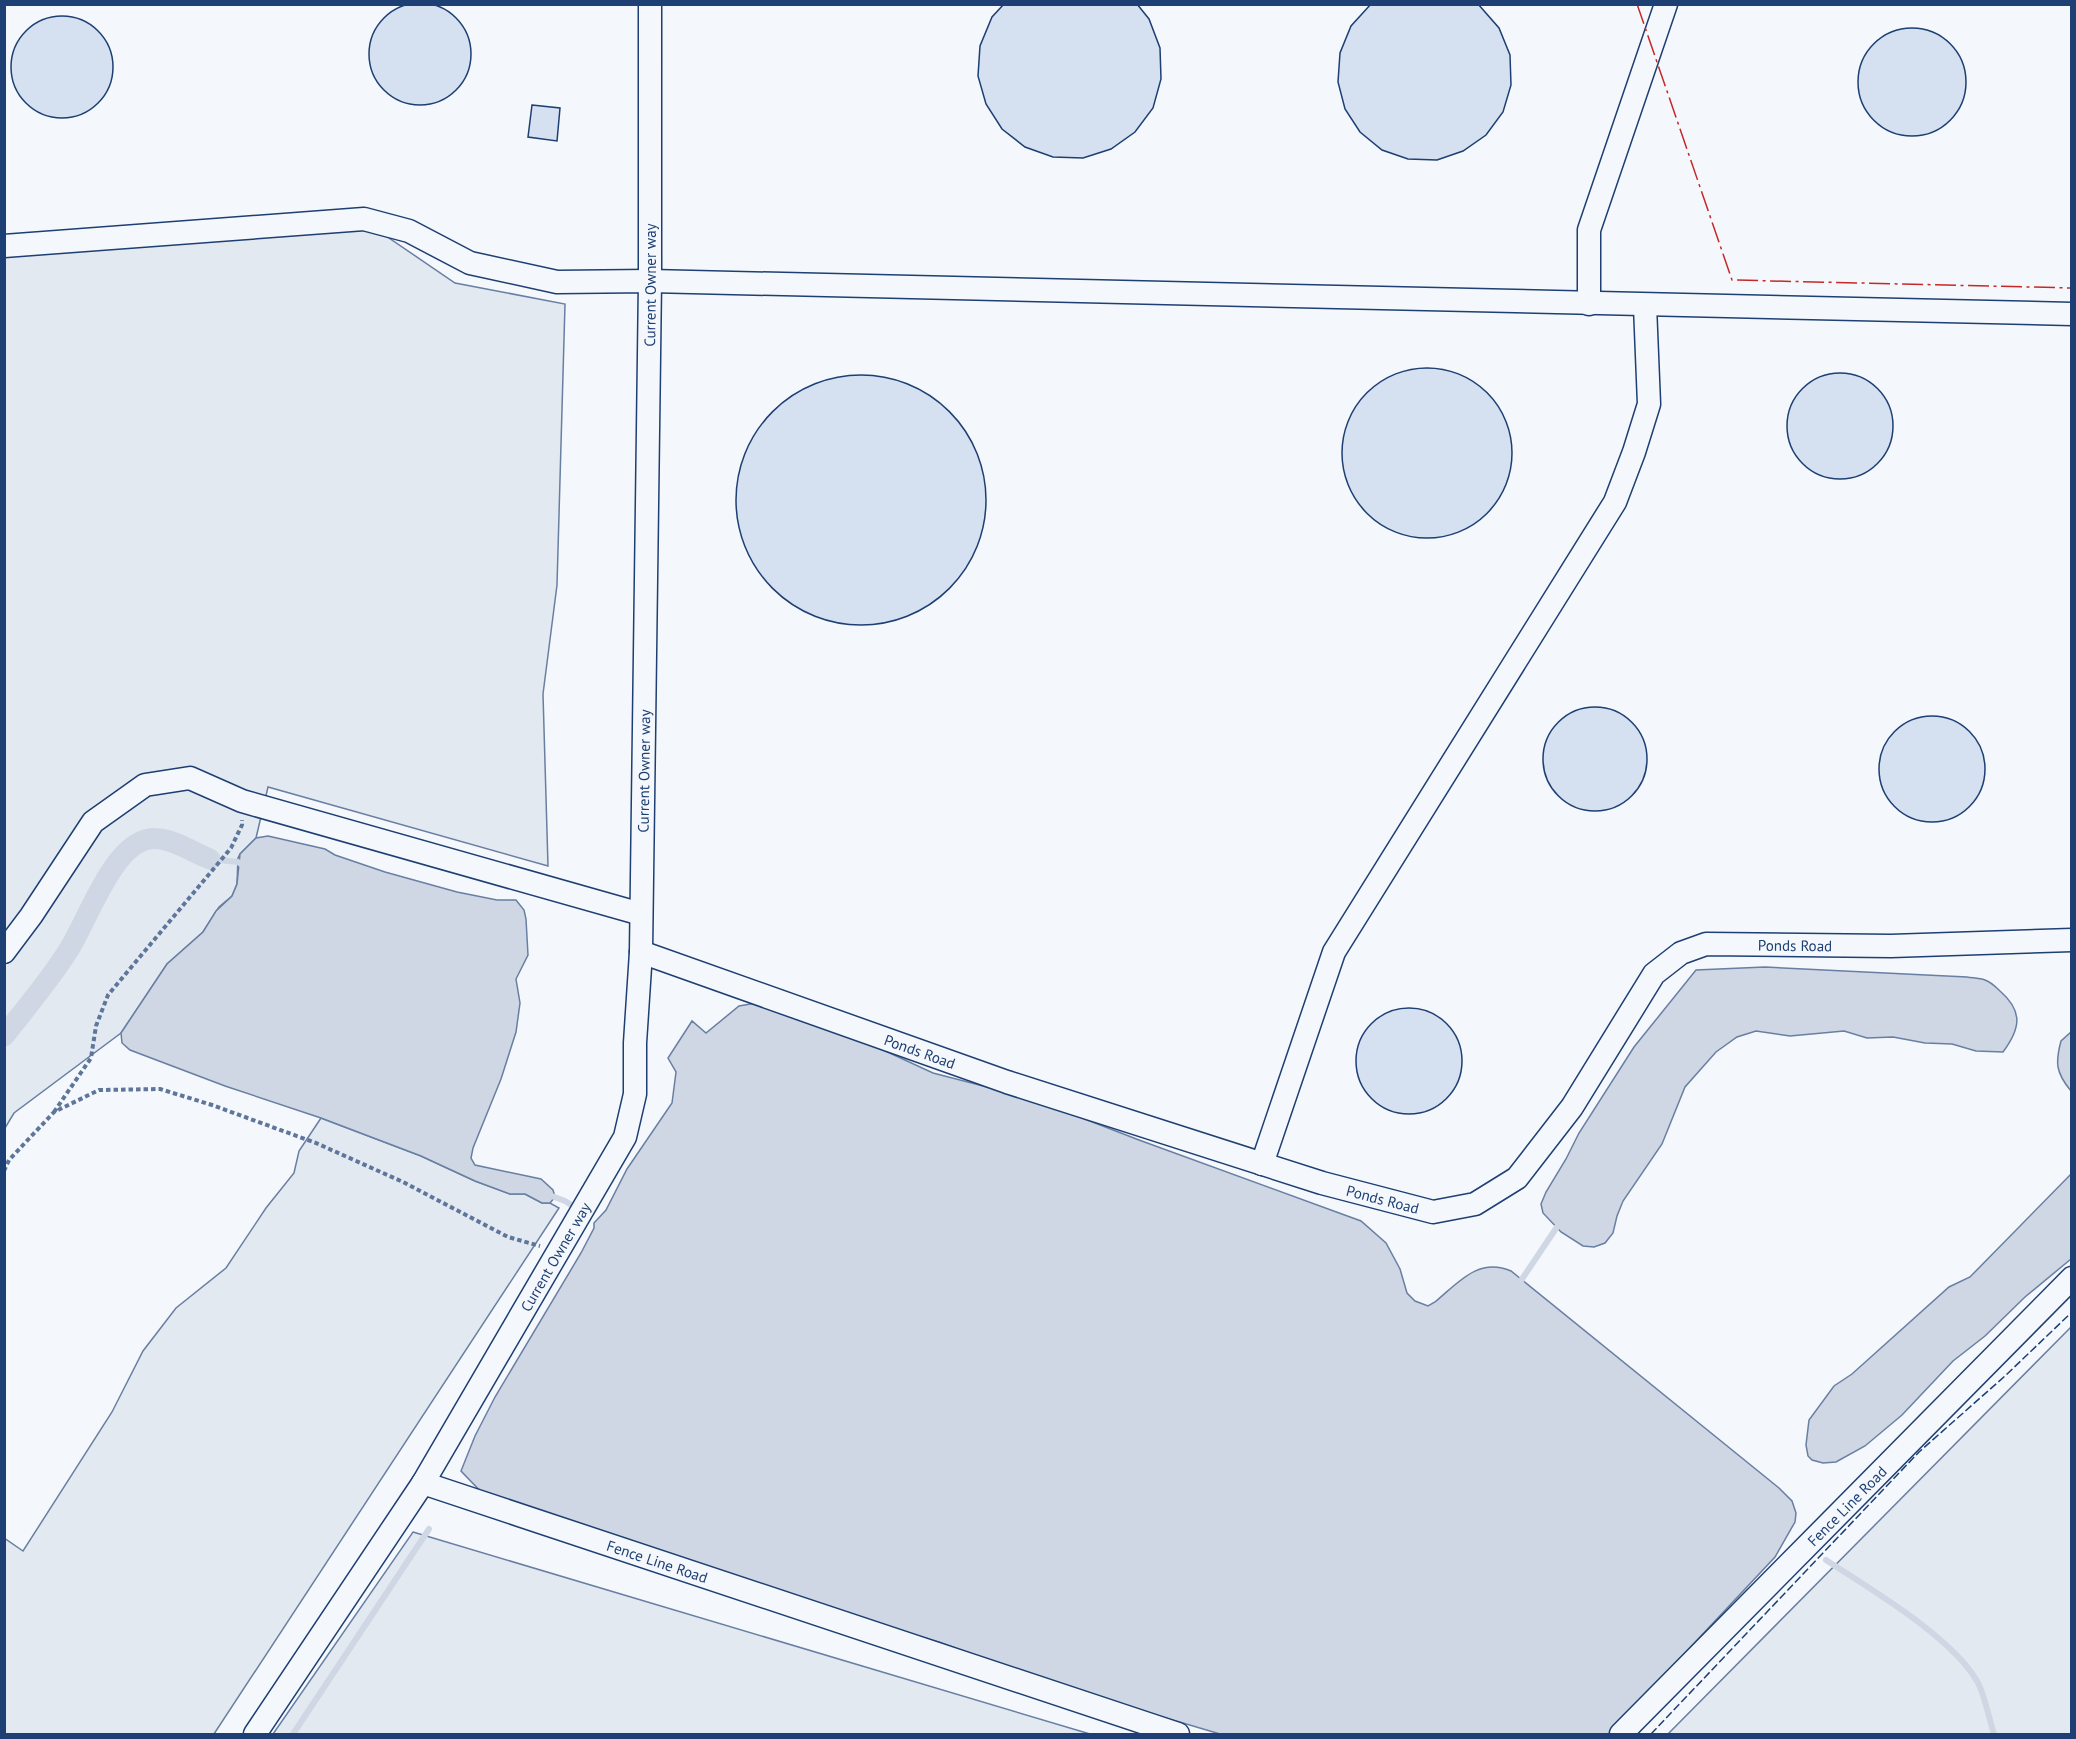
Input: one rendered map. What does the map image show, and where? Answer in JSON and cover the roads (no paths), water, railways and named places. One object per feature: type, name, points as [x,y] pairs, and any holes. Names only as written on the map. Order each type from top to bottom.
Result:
[{"type":"street","name":"Current Owner way","points":[[423,1483],[625,1137],[635,1094],[635,1043],[641,952],[650,281],[650,4]]},
{"type":"street","points":[[1589,304],[1589,230],[1666,4]]},
{"type":"street","points":[[4,246],[364,219],[409,231],[470,263],[557,282],[650,281],[1645,306],[2072,314]]},
{"type":"street","points":[[1262,1164],[1334,952],[1615,502],[1650,404],[1645,306]]},
{"type":"street","points":[[4,952],[31,916],[93,822],[145,785],[190,778],[242,801],[641,914]]},
{"type":"street","name":"Ponds Road","points":[[641,952],[1007,1082],[1322,1184],[1432,1212],[1475,1204],[1517,1178],[1572,1107],[1654,974],[1681,953],[1706,944],[1891,946],[2072,940]]},
{"type":"street","name":"Fence Line Road","points":[[1621,1734],[2072,1278]]},
{"type":"street","points":[[255,1734],[423,1483]]},
{"type":"street","name":"Fence Line Road","points":[[423,1483],[1179,1734]]},
{"type":"waterway","points":[[4,1036],[61,962],[101,888],[121,857],[133,846],[145,840],[161,839],[210,859]]},
{"type":"waterway","points":[[210,859],[238,862],[244,866]]},
{"type":"waterway","points":[[549,1195],[578,1209]]},
{"type":"waterway","points":[[1518,1285],[1561,1221]]},
{"type":"waterway","points":[[293,1734],[429,1529]]},
{"type":"waterway","points":[[1826,1560],[1908,1614],[1949,1647],[1977,1681],[1985,1700],[1994,1734]]}]
